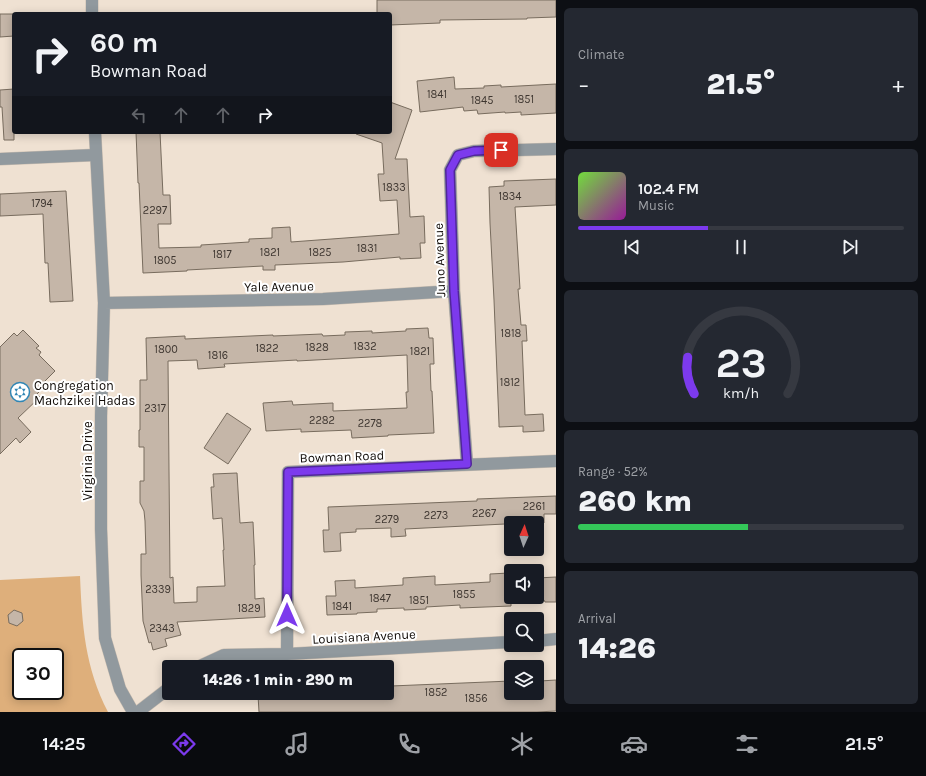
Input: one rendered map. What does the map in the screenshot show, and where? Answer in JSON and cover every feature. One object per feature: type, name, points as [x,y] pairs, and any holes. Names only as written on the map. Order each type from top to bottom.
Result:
[{"type":"street","points":[[92,0],[92,12]]},
{"type":"street","name":"Virginia Drive","points":[[95,134],[104,303],[101,416],[101,529],[105,638],[120,689],[133,712]]},
{"type":"street","name":"Juno Avenue","points":[[467,464],[454,291],[450,170],[458,155],[474,151],[556,149]]},
{"type":"street","points":[[0,160],[95,155]]},
{"type":"street","name":"Yale Avenue","points":[[104,303],[323,299],[454,291]]},
{"type":"street","name":"Bowman Road","points":[[287,654],[288,472],[556,461]]},
{"type":"street","points":[[544,640],[556,640]]},
{"type":"street","name":"Louisiana Avenue","points":[[213,660],[224,655],[287,654],[504,642]]},
{"type":"street","points":[[138,712],[162,693]]},
{"type":"shaded area","points":[[80,576],[86,646],[94,679],[108,712],[0,712],[0,580]]},
{"type":"building","points":[[377,0],[556,0],[556,17],[527,19],[440,20],[440,23],[392,25],[392,12],[377,12]]},
{"type":"building","points":[[0,14],[12,14],[12,36],[0,37]]},
{"type":"building","points":[[454,77],[455,89],[484,88],[484,86],[501,85],[501,87],[556,84],[556,113],[521,115],[521,112],[505,112],[478,114],[477,110],[464,111],[463,107],[420,112],[417,81]]},
{"type":"building","points":[[12,89],[12,134],[14,134],[14,140],[4,140],[2,107],[0,107],[0,90]]},
{"type":"building","points":[[392,103],[412,110],[395,159],[407,159],[410,217],[424,216],[425,243],[420,243],[421,258],[400,259],[400,257],[343,262],[275,265],[275,270],[263,270],[263,266],[143,273],[136,134],[160,134],[163,195],[170,195],[171,224],[158,224],[159,248],[201,247],[201,245],[249,242],[249,239],[272,238],[272,228],[290,227],[291,242],[399,234],[397,200],[380,201],[378,174],[384,174],[382,143],[356,134],[392,134]]},
{"type":"building","points":[[556,179],[556,205],[515,207],[521,325],[526,325],[527,341],[522,341],[525,415],[543,414],[544,431],[523,432],[523,426],[499,427],[489,187],[504,186],[504,181]]},
{"type":"building","points":[[66,191],[73,301],[50,302],[48,263],[45,263],[43,214],[0,216],[0,194]]},
{"type":"building","points":[[428,328],[429,338],[433,338],[434,364],[430,364],[434,433],[352,438],[351,430],[301,432],[301,429],[266,431],[263,403],[292,401],[293,405],[333,403],[333,411],[407,408],[407,355],[224,364],[225,367],[198,369],[197,360],[168,361],[170,578],[173,577],[174,603],[197,602],[197,587],[225,586],[222,518],[213,519],[211,487],[214,487],[213,474],[237,473],[240,523],[253,522],[255,599],[264,598],[265,617],[177,622],[181,635],[165,639],[167,646],[153,650],[151,642],[149,643],[143,621],[141,575],[141,554],[146,554],[144,511],[140,503],[140,481],[144,481],[144,447],[139,447],[140,380],[147,380],[146,338],[185,336],[185,339],[322,334],[323,336],[345,335],[345,332],[372,331],[372,333]]},
{"type":"building","name":"Congregation Machzikei Hadas","points":[[23,330],[39,346],[36,348],[41,352],[39,355],[55,371],[39,387],[41,390],[37,394],[40,397],[18,418],[31,432],[20,443],[16,438],[0,454],[0,347],[14,333],[17,336]]},
{"type":"building","points":[[227,413],[251,429],[228,464],[204,448]]},
{"type":"building","points":[[556,496],[556,514],[544,514],[544,516],[504,516],[504,524],[405,529],[406,536],[391,537],[391,528],[356,529],[356,532],[340,533],[341,551],[324,552],[323,530],[329,530],[328,507],[477,501],[477,499]]},
{"type":"building","points":[[504,573],[504,604],[511,604],[511,606],[460,608],[460,605],[426,607],[426,609],[377,609],[377,612],[327,615],[326,596],[336,596],[335,581],[355,580],[355,588],[403,585],[403,578],[435,576],[435,585],[490,582],[490,574]]},
{"type":"building","points":[[556,577],[556,602],[545,602],[544,600],[544,578]]},
{"type":"building","points":[[14,610],[22,613],[23,621],[17,626],[9,623],[8,615]]},
{"type":"building","points":[[556,680],[556,711],[259,712],[258,700],[394,700],[394,686],[504,681],[504,700],[544,700],[544,681]]},
{"type":"place","name":"Congregation Machzikei Hadas","points":[[20,392]]},
{"type":"route","points":[[287,615],[288,472],[467,464],[454,291],[450,170],[458,155],[474,151],[501,150]]}]
